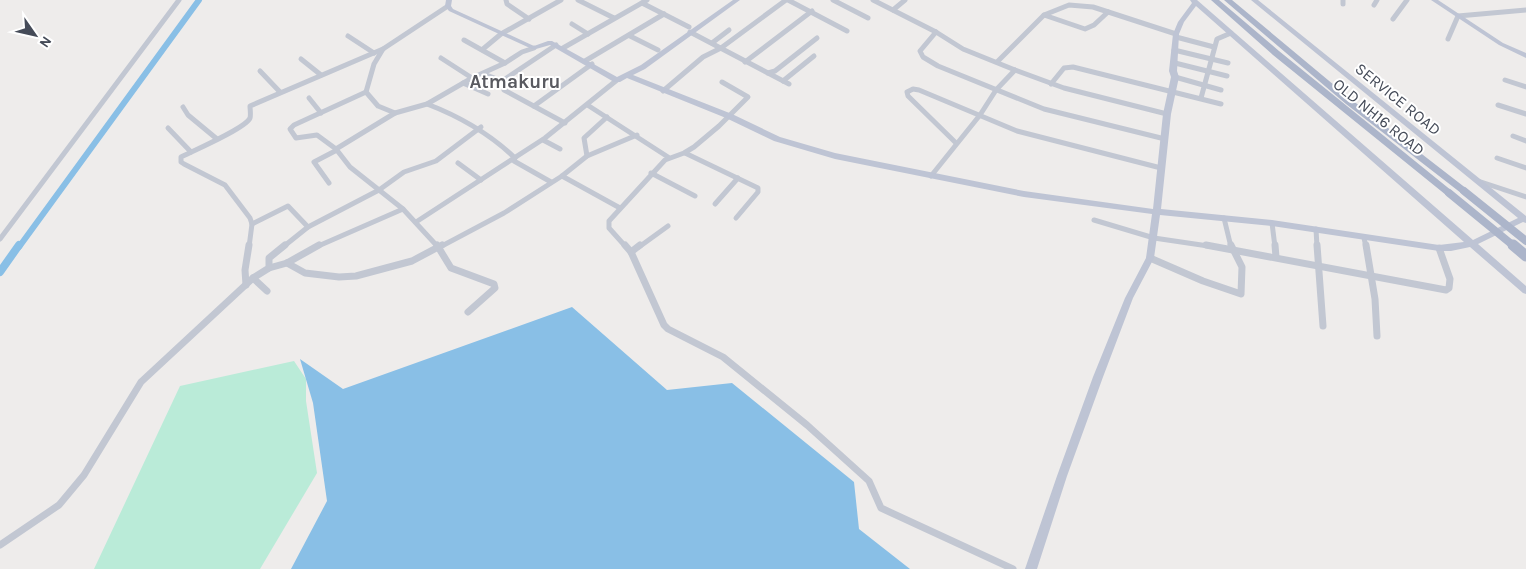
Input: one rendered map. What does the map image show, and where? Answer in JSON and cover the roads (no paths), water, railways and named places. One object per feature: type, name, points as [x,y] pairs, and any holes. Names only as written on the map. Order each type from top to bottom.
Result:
[{"type":"main road","name":"OLD NH16 ROAD","points":[[1215,0],[1276,53],[1526,256]]},
{"type":"main road","name":"OLD NH16 ROAD","points":[[1228,0],[1349,102],[1526,241]]},
{"type":"street","points":[[0,239],[179,0]]},
{"type":"street","points":[[506,0],[507,4],[529,19]]},
{"type":"street","points":[[483,49],[501,34],[561,0]]},
{"type":"street","points":[[578,0],[614,18]]},
{"type":"street","points":[[636,67],[643,67],[689,30],[731,0]]},
{"type":"street","points":[[416,222],[543,140],[566,124],[617,80],[627,76],[658,50],[737,0]]},
{"type":"street","points":[[663,91],[704,57],[721,48],[787,0],[812,11],[847,31]]},
{"type":"street","points":[[833,0],[868,18]]},
{"type":"street","points":[[873,0],[936,32],[963,49],[1051,84],[1167,114]]},
{"type":"street","points":[[893,10],[905,0]]},
{"type":"street","name":"SERVICE ROAD","points":[[1254,0],[1525,219]]},
{"type":"street","points":[[1393,19],[1407,0]]},
{"type":"street","points":[[1434,0],[1501,44],[1526,56]]},
{"type":"street","points":[[484,74],[502,81],[560,46],[588,34],[644,1],[689,30],[745,62],[789,84]]},
{"type":"street","points":[[1031,569],[1098,377],[1129,298],[1150,258],[1154,238],[1167,114],[1175,77],[1173,71],[1176,36],[1181,22],[1195,1],[1526,291]]},
{"type":"street","points":[[396,113],[378,106],[366,92],[367,82],[378,54],[448,2],[501,34],[534,48]]},
{"type":"street","points":[[997,62],[1044,15],[1074,5],[1093,7],[1214,47]]},
{"type":"street","points":[[1458,16],[1526,10]]},
{"type":"street","points":[[745,62],[812,11]]},
{"type":"street","points":[[1044,15],[1086,29],[1094,26],[1108,12]]},
{"type":"street","points":[[534,106],[589,63],[664,14]]},
{"type":"street","points":[[1448,39],[1458,16]]},
{"type":"street","points":[[572,24],[588,34]]},
{"type":"street","points":[[712,43],[729,30]]},
{"type":"street","points":[[936,32],[920,51],[923,57],[938,66],[1044,109],[1165,139]]},
{"type":"street","points":[[1201,98],[1210,72],[1214,47],[1219,37],[1231,33]]},
{"type":"street","points":[[348,36],[374,52]]},
{"type":"street","points":[[630,36],[658,50]]},
{"type":"street","points":[[768,73],[775,71],[817,38]]},
{"type":"street","points":[[464,40],[506,63]]},
{"type":"street","points":[[329,183],[314,162],[396,113],[427,104],[472,78],[506,63],[522,52],[550,42],[617,80]]},
{"type":"street","points":[[246,285],[245,270],[252,224],[225,185],[181,162],[182,157],[248,121],[251,116],[250,106],[383,49]]},
{"type":"street","points":[[1174,50],[1228,63]]},
{"type":"street","points":[[783,81],[814,56]]},
{"type":"street","points":[[441,58],[472,78]]},
{"type":"street","points":[[301,59],[321,75]]},
{"type":"street","points":[[1175,64],[1227,76]]},
{"type":"street","points":[[1051,84],[1064,68],[1073,67],[1221,104]]},
{"type":"street","points":[[931,176],[980,115],[996,90],[1015,70]]},
{"type":"street","points":[[260,71],[280,92]]},
{"type":"street","points":[[627,76],[729,116],[762,133],[807,149],[1024,194],[1156,212],[1272,223],[1439,248],[1463,248],[1472,245],[1525,219]]},
{"type":"street","points":[[1175,77],[1221,90]]},
{"type":"street","points":[[1505,80],[1526,87]]},
{"type":"street","points":[[722,82],[748,97],[729,116],[685,153],[668,157],[613,215],[608,225],[631,252],[664,324],[668,329],[724,357],[807,425],[869,481],[873,487],[877,503],[881,508],[1013,569]]},
{"type":"street","points":[[463,83],[488,94]]},
{"type":"street","points":[[956,143],[908,96],[907,92],[913,89],[919,90],[1030,134],[1161,168]]},
{"type":"street","points":[[504,90],[566,124]]},
{"type":"street","points":[[366,92],[294,125],[290,129],[296,138],[317,135],[336,149],[350,167],[403,209],[416,222],[439,248],[451,268],[495,286],[468,312]]},
{"type":"street","points":[[309,98],[321,113]]},
{"type":"street","points":[[427,104],[481,127],[516,158],[514,161],[551,182]]},
{"type":"street","points":[[1498,104],[1526,114]]},
{"type":"street","points":[[588,106],[637,135],[668,157]]},
{"type":"street","points":[[183,107],[188,116],[217,139]]},
{"type":"street","points":[[587,156],[584,138],[607,117]]},
{"type":"street","points":[[269,268],[270,258],[308,226],[379,190],[404,172],[436,161],[481,127]]},
{"type":"street","points":[[168,128],[191,152]]},
{"type":"street","points":[[287,263],[305,273],[347,277],[401,265],[439,248],[504,212],[562,176],[587,156],[637,135]]},
{"type":"street","points":[[1513,136],[1526,141]]},
{"type":"street","points":[[543,140],[560,149]]},
{"type":"street","points":[[685,153],[759,190],[736,218]]},
{"type":"street","points":[[1497,158],[1526,168]]},
{"type":"street","points":[[458,163],[481,180]]},
{"type":"street","points":[[652,173],[695,196]]},
{"type":"street","points":[[562,176],[620,208]]},
{"type":"street","points":[[715,204],[738,178]]},
{"type":"street","points":[[1478,181],[1526,197]]},
{"type":"street","points":[[252,224],[288,206],[308,226]]},
{"type":"street","points":[[0,546],[59,504],[84,475],[141,382],[253,278],[269,268],[287,263],[313,248],[403,209]]},
{"type":"street","points":[[1150,258],[1240,294],[1242,267],[1232,250],[1224,218]]},
{"type":"street","points":[[1094,220],[1154,238],[1276,257],[1446,290],[1449,288],[1450,279],[1439,248]]},
{"type":"street","points":[[1272,223],[1276,257]]},
{"type":"street","points":[[631,252],[668,226]]},
{"type":"street","points":[[1316,229],[1323,326]]},
{"type":"street","points":[[1364,238],[1373,275],[1377,305],[1377,336]]},
{"type":"street","points":[[253,278],[267,291]]},
{"type":"water","points":[[572,307],[667,390],[732,383],[854,482],[859,529],[910,569],[291,569],[327,501],[313,403],[300,359],[343,389]]},
{"type":"waterway","points":[[19,247],[199,0]]},
{"type":"waterway","points":[[0,272],[19,245]]},
{"type":"district","name":"Atmakuru","points":[[515,82]]}]
